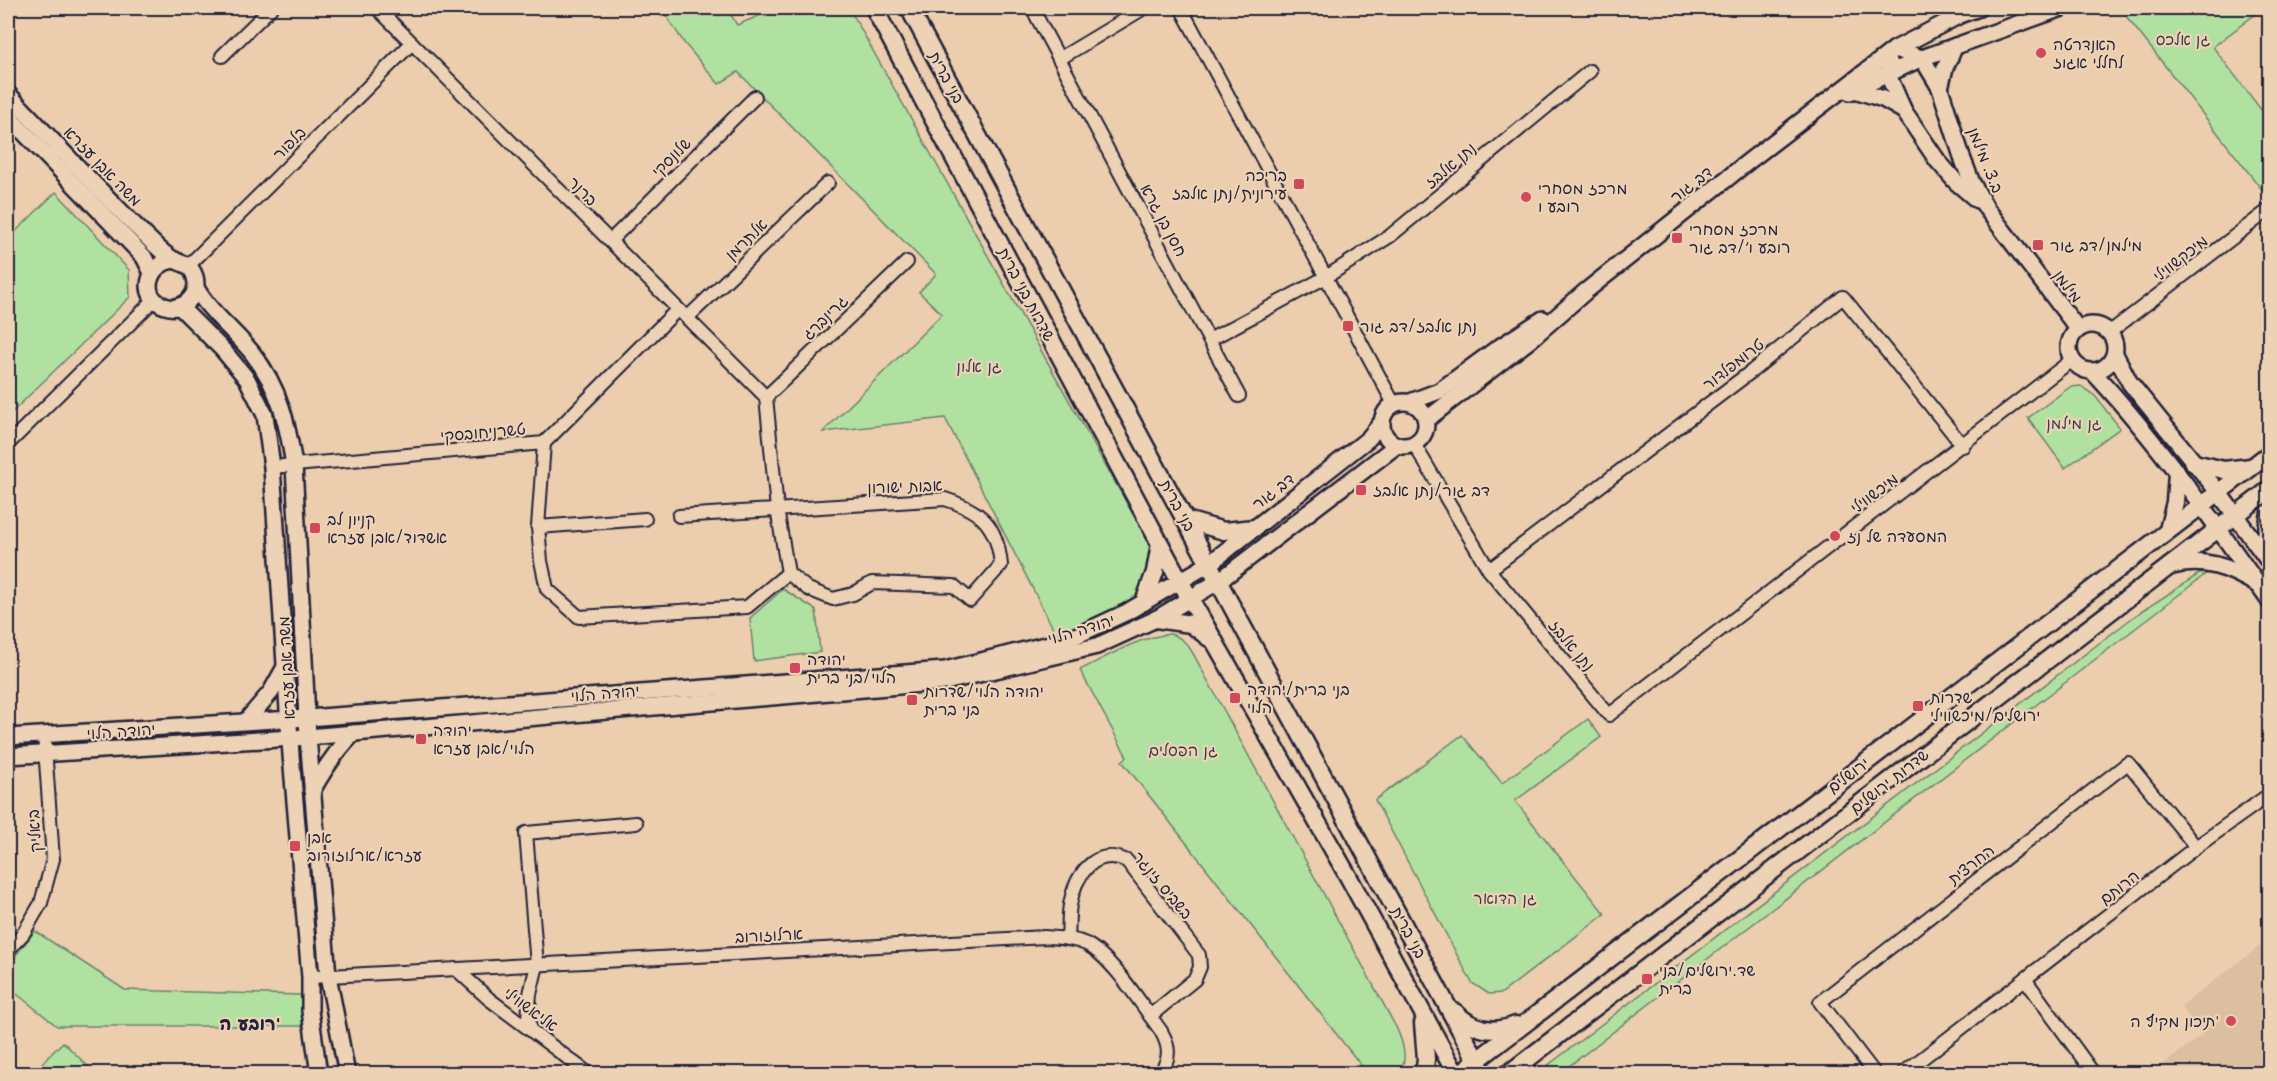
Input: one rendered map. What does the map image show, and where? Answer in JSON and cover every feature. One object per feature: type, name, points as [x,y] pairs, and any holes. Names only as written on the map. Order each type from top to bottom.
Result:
[{"type":"main road","name":"שדרות בני ברית","points":[[874,8],[1180,581]]},
{"type":"main road","name":"בני ברית","points":[[909,8],[1447,1002]]},
{"type":"main road","points":[[2168,530],[2270,453]]},
{"type":"main road","points":[[2194,463],[2224,470],[2251,467]]},
{"type":"main road","points":[[2168,530],[2175,502],[2177,472]]},
{"type":"main road","name":"שדרות ירושלים","points":[[1508,1074],[2270,489]]},
{"type":"main road","points":[[2270,512],[2266,536],[2270,562]]},
{"type":"main road","points":[[1186,520],[1224,531],[1255,528]]},
{"type":"main road","name":"ירושלים","points":[[1528,1021],[2168,530]]},
{"type":"main road","points":[[1144,602],[1155,572],[1160,544]]},
{"type":"main road","points":[[2166,567],[2190,562],[2214,564],[2234,571],[2257,584]]},
{"type":"main road","name":"בני ברית","points":[[1180,581],[1348,876],[1421,1010]]},
{"type":"main road","points":[[1156,619],[1191,624],[1216,644]]},
{"type":"main road","points":[[1447,1002],[1465,1021],[1486,1030],[1498,1030],[1528,1021]]},
{"type":"main road","points":[[1447,1002],[1480,1067]]},
{"type":"main road","points":[[1421,1010],[1457,1074],[1480,1067],[1528,1021]]},
{"type":"main road","points":[[1421,1010],[1426,1047],[1424,1074]]},
{"type":"main road","points":[[1522,1074],[1536,1053]]},
{"type":"street","points":[[222,56],[271,8]]},
{"type":"street","name":"ברנר","points":[[377,8],[766,397]]},
{"type":"street","name":"חסן בן גרא","points":[[1032,8],[1239,396]]},
{"type":"street","points":[[1059,59],[1144,8]]},
{"type":"street","points":[[1181,8],[1394,404]]},
{"type":"street","name":"דב גור","points":[[1426,420],[1531,339],[1586,291],[1895,49],[1962,14],[1979,8]]},
{"type":"street","name":"דב גור","points":[[1821,107],[1922,58],[2062,8]]},
{"type":"street","name":"בלפור","points":[[182,263],[412,43]]},
{"type":"street","points":[[1940,88],[1955,46]]},
{"type":"street","points":[[1888,75],[1895,49],[1922,58]]},
{"type":"street","name":"ב.צ. מילמן","points":[[1922,58],[1940,88],[1963,160],[1972,183],[1986,208]]},
{"type":"street","name":"נתן אלבז","points":[[1209,340],[1326,277],[1389,236],[1590,71]]},
{"type":"street","name":"ב.צ. מילמן","points":[[1888,75],[1904,111],[1937,160],[1956,182],[1986,208]]},
{"type":"street","points":[[1855,90],[1882,99],[1904,111]]},
{"type":"street","name":"משה אבן עזרא","points":[[8,94],[155,245],[182,263],[195,276],[196,288],[203,300],[253,354],[271,381],[287,423],[294,465],[308,737],[328,976],[347,1074]]},
{"type":"street","name":"שלונסקי","points":[[610,241],[755,97]]},
{"type":"street","name":"משה אבן עזרא","points":[[8,116],[144,257],[152,273],[149,286],[155,299],[166,306],[179,306],[222,350],[247,379],[265,415],[272,467],[290,738],[310,977],[310,1011],[319,1074]]},
{"type":"street","name":"אלתרמן","points":[[687,318],[828,183]]},
{"type":"street","name":"מילמן","points":[[1986,208],[2078,329]]},
{"type":"street","name":"מיכקשווילי","points":[[2110,332],[2270,209]]},
{"type":"street","name":"גרינברג","points":[[766,397],[907,261]]},
{"type":"street","points":[[152,273],[161,263],[182,263]]},
{"type":"street","points":[[179,306],[190,300],[196,288]]},
{"type":"street","name":"דב גור","points":[[1410,402],[1439,391],[1495,350],[1586,291]]},
{"type":"street","name":"טרומפלדור","points":[[1489,570],[1752,371],[1843,297],[1963,446]]},
{"type":"street","points":[[8,444],[155,299]]},
{"type":"street","name":"טשרניחובסקי","points":[[272,467],[544,443],[678,309]]},
{"type":"street","points":[[2092,371],[2106,367],[2115,354],[2116,346],[2110,332],[2091,324],[2078,329],[2070,340],[2072,360],[2078,366],[2092,371],[2126,408],[2202,505],[2270,602]]},
{"type":"street","points":[[2115,354],[2130,383],[2219,493],[2270,562]]},
{"type":"street","name":"מיכשווילי","points":[[1609,715],[1963,446],[2072,360]]},
{"type":"street","points":[[544,443],[538,527],[547,589],[579,617],[747,607],[788,573],[777,509],[766,397]]},
{"type":"street","points":[[1410,402],[1422,411],[1426,420],[1425,432],[1414,444],[1397,445],[1386,436],[1382,422],[1386,411],[1394,404],[1410,402]]},
{"type":"street","name":"דב גור","points":[[1180,581],[1209,564],[1255,528],[1368,439],[1382,422]]},
{"type":"street","name":"נתן אלבז","points":[[1414,444],[1489,570],[1609,715]]},
{"type":"street","points":[[1190,599],[1219,581],[1397,445]]},
{"type":"street","name":"אבות ישורון","points":[[679,516],[945,498],[968,506],[981,516],[992,530],[999,545],[1001,565],[970,600],[954,586],[872,583],[853,594],[833,599],[808,589],[788,573]]},
{"type":"street","points":[[538,527],[645,519]]},
{"type":"street","name":"יהודה הלוי","points":[[8,737],[307,718],[945,670],[1069,639],[1127,612],[1180,581]]},
{"type":"street","name":"יהודה הלוי","points":[[8,756],[308,737],[945,682],[1088,649],[1156,619],[1190,599]]},
{"type":"street","points":[[246,721],[271,692],[285,667]]},
{"type":"street","points":[[312,791],[333,756],[354,733]]},
{"type":"street","name":"ביאליק","points":[[8,950],[22,934],[41,903],[53,859],[44,734]]},
{"type":"street","name":"החרצית","points":[[1875,1074],[1820,1002],[2128,763],[2196,848]]},
{"type":"street","name":"הרותם","points":[[2233,821],[2270,786]]},
{"type":"street","name":"הרותם","points":[[1902,1074],[2196,848],[2270,794]]},
{"type":"street","points":[[531,1029],[528,1018],[530,994],[537,965],[526,833],[636,823]]},
{"type":"street","name":"בשביס זינגר","points":[[1068,938],[1070,906],[1076,883],[1088,867],[1106,856],[1116,856],[1126,861],[1199,955],[1200,967],[1195,979],[1150,1016]]},
{"type":"street","name":"ארלוזורוב","points":[[310,977],[1045,937],[1068,938],[1090,947],[1107,960],[1150,1016],[1168,1043],[1168,1057],[1159,1074]]},
{"type":"street","name":"אליאשווילי","points":[[456,969],[489,999],[588,1074]]},
{"type":"street","points":[[2025,979],[2094,1074]]},
{"type":"shaded area","name":"תיכון מקיף ה'","points":[[2264,943],[2270,950],[2269,1073],[2152,1073],[2202,1035],[2181,1006]]},
{"type":"green space","name":"גן אלון","points":[[661,8],[727,8],[737,25],[778,8],[849,8],[1154,552],[1145,584],[1131,604],[1087,624],[1055,632],[945,418],[823,432],[942,314],[919,292],[936,274],[738,72],[719,84],[685,44]]},
{"type":"green space","name":"גן אלכס","points":[[2136,8],[2269,8],[2269,18],[2262,9],[2213,47],[2269,120],[2269,186],[2263,191],[2126,16]]},
{"type":"green space","points":[[56,192],[129,270],[130,297],[8,416],[8,239]]},
{"type":"green space","name":"גן מילמן","points":[[2081,386],[2095,396],[2120,428],[2065,468],[2028,418],[2070,387]]},
{"type":"green space","points":[[2207,573],[1560,1073],[1538,1073],[2136,615],[2199,574]]},
{"type":"green space","points":[[783,589],[816,610],[820,652],[754,661],[750,618]]},
{"type":"green space","name":"גן הפסלים","points":[[1170,634],[1186,643],[1193,654],[1397,1029],[1403,1045],[1404,1057],[1400,1073],[1367,1073],[1122,761],[1127,757],[1080,670],[1135,643]]},
{"type":"green space","name":"גן הדואר","points":[[1588,719],[1601,737],[1515,801],[1605,914],[1502,993],[1489,994],[1472,983],[1375,800],[1462,735],[1502,783]]},
{"type":"green space","points":[[35,931],[125,990],[301,995],[305,1026],[57,1026],[8,987],[8,965]]},
{"type":"green space","points":[[63,1042],[95,1073],[32,1073]]},
{"type":"place","name":"האנדרטה לחללי אגוז","points":[[2041,53]]},
{"type":"place","name":"בריכה עירונית/נתן אלבז","points":[[1299,184]]},
{"type":"place","name":"מרכז מסחרי רובע ו","points":[[1526,197]]},
{"type":"place","name":"מרכז מסחרי רובע ו׳/דב גור","points":[[1677,238]]},
{"type":"place","name":"מילמן/דב גור","points":[[2038,245]]},
{"type":"place","name":"נתן אלבז/דב גור","points":[[1348,326]]},
{"type":"place","name":"דב גור/נתן אלבז","points":[[1361,490]]},
{"type":"place","name":"קניון לב אשדוד/אבן עזרא","points":[[315,528]]},
{"type":"place","name":"המסעדה של נז","points":[[1835,536]]},
{"type":"place","name":"יהודה הלוי/בני ברית","points":[[795,668]]},
{"type":"place","name":"בני ברית/יהודה הלוי","points":[[1235,698]]},
{"type":"place","name":"יהודה הלוי/שדרות בני ברית","points":[[912,700]]},
{"type":"place","name":"שדרות ירושלים/מיכשווילי","points":[[1918,706]]},
{"type":"place","name":"יהודה הלוי/אבן עזרא","points":[[421,739]]},
{"type":"place","name":"אבן עזרא/ארלוזורוב","points":[[295,846]]},
{"type":"place","name":"שד.ירושלים/בני ברית","points":[[1647,979]]},
{"type":"place","name":"תיכון מקיף ה'","points":[[2231,1021]]},
{"type":"district","name":"רובע ה'","points":[[250,1024]]}]
